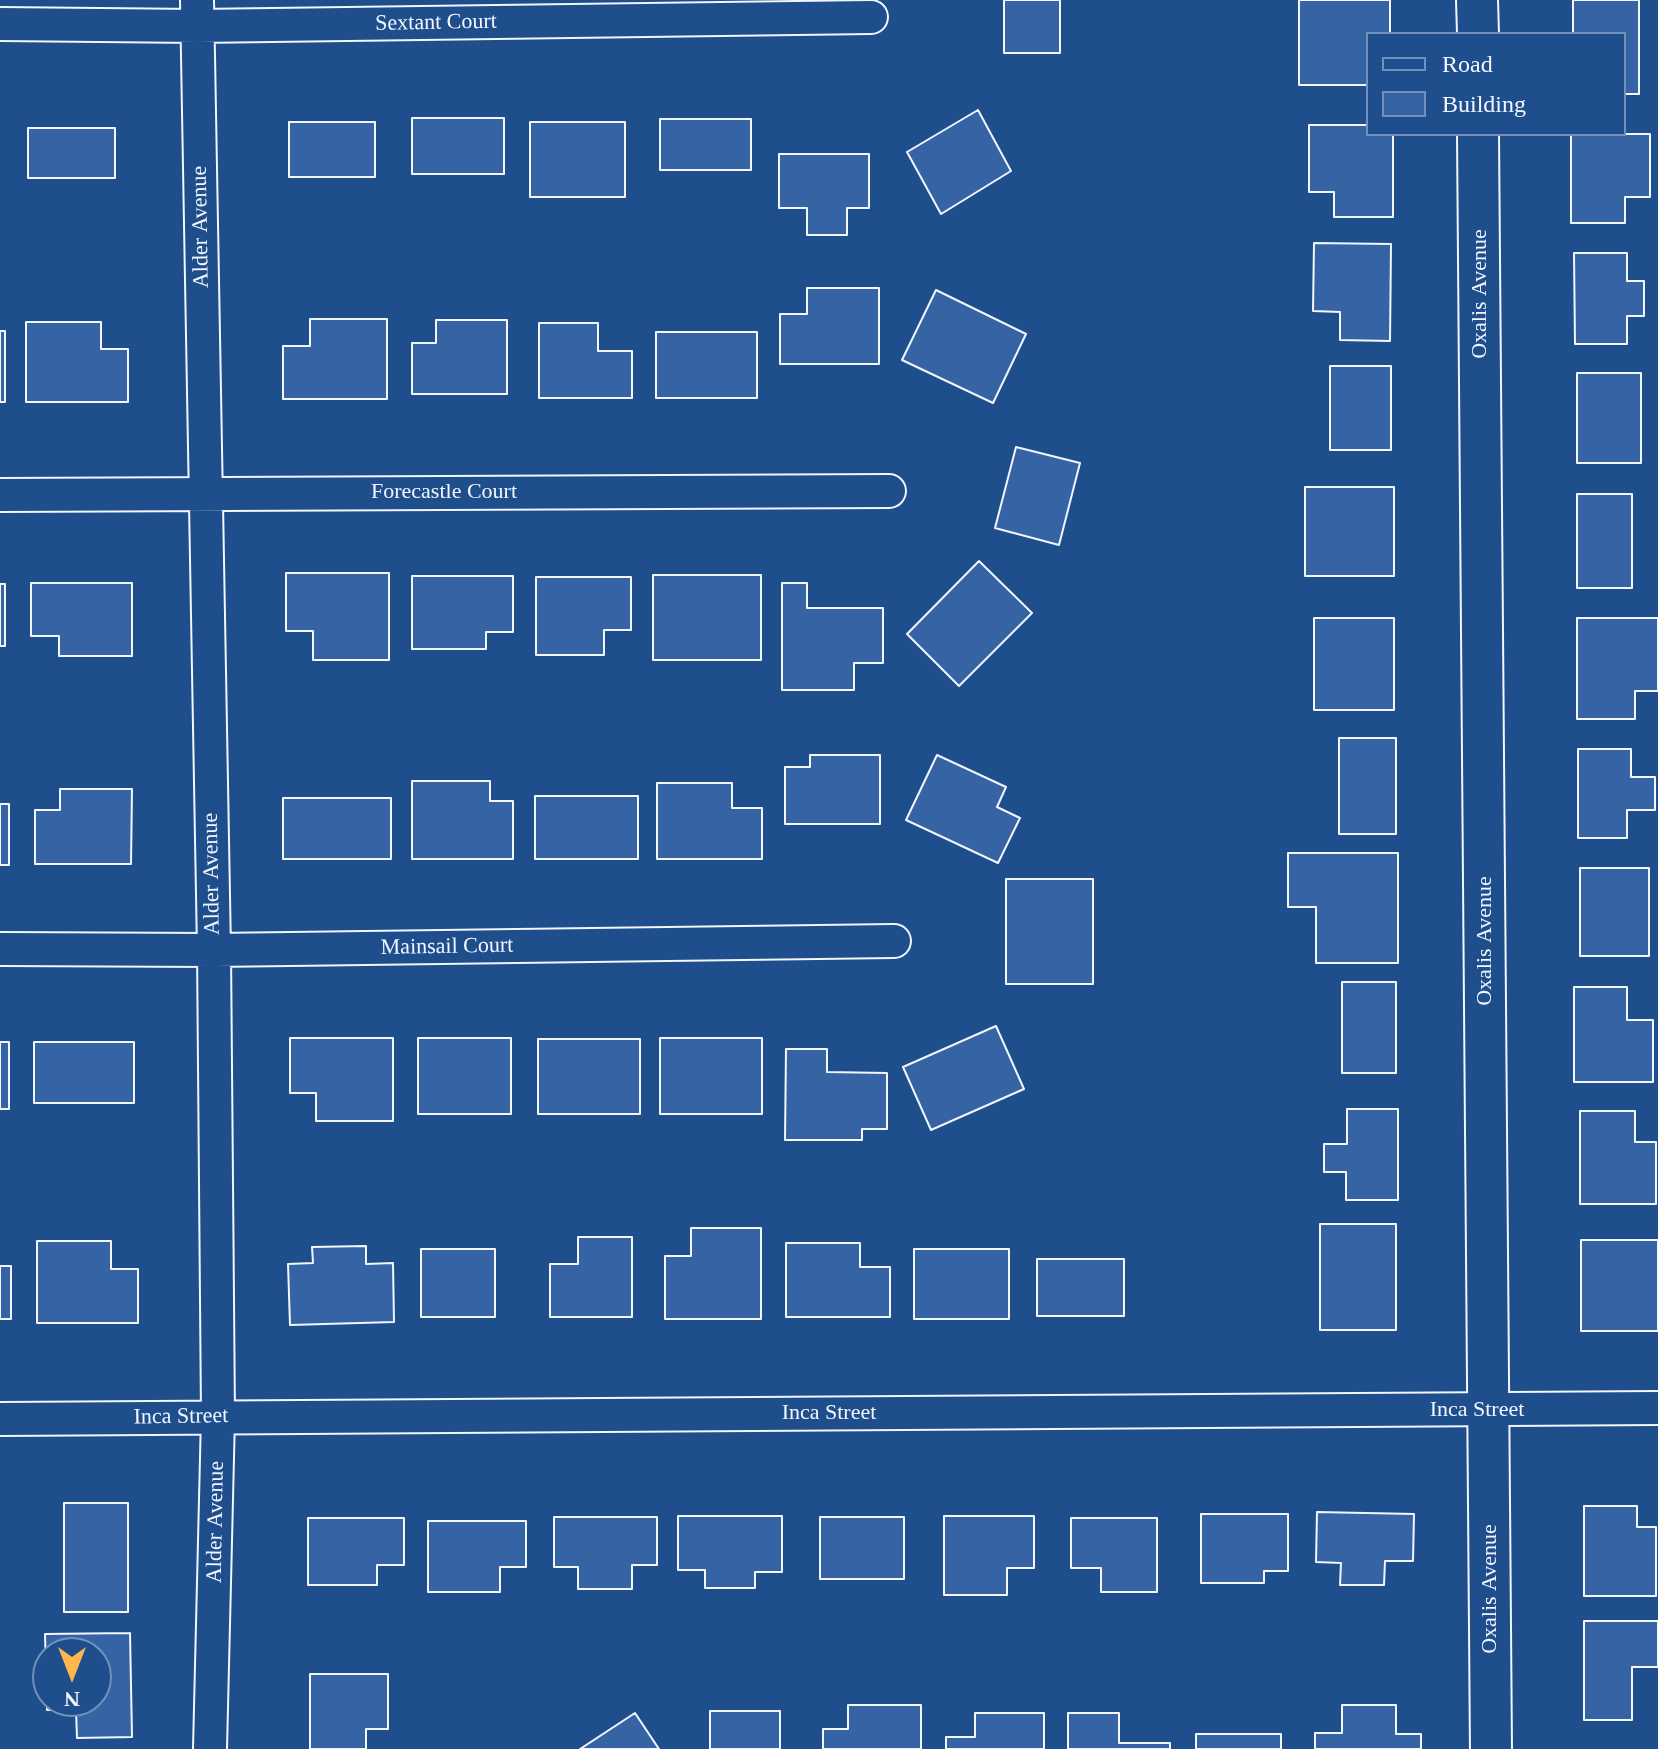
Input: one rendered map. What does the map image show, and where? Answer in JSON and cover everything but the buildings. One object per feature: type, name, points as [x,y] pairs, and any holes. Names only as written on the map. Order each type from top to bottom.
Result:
[{"type":"street","points":[[1477,0],[1478,32]]},
{"type":"street","name":"Sextant Court","points":[[0,24],[197,13],[871,17]]},
{"type":"street","name":"Alder Avenue","points":[[197,13],[214,950],[218,1416],[210,1749]]},
{"type":"street","name":"Oxalis Avenue","points":[[1478,136],[1491,1749]]},
{"type":"street","name":"Forecastle Court","points":[[0,495],[889,491]]},
{"type":"street","name":"Mainsail Court","points":[[0,949],[214,950],[894,941]]},
{"type":"street","name":"Inca Street","points":[[0,1419],[1658,1408]]}]
